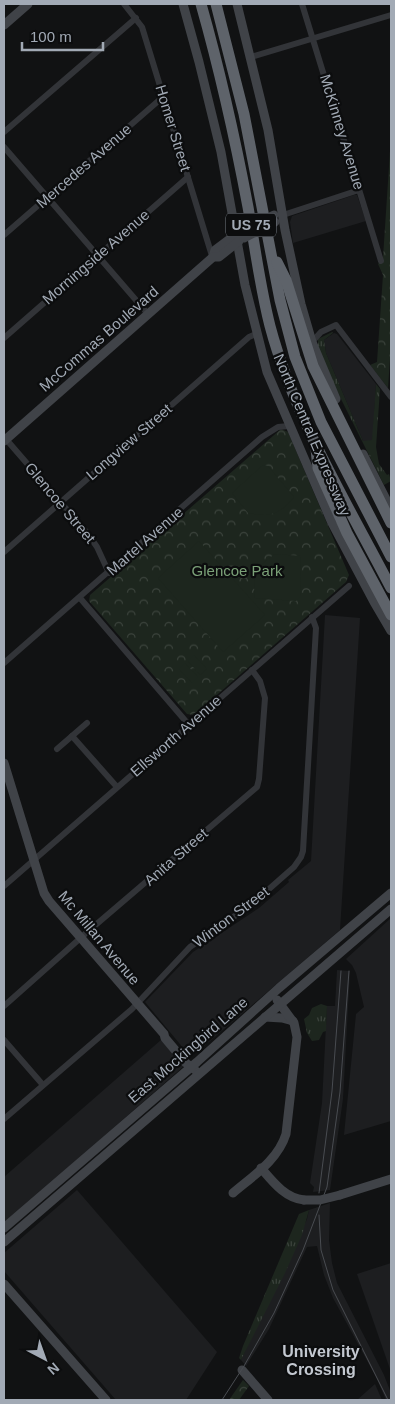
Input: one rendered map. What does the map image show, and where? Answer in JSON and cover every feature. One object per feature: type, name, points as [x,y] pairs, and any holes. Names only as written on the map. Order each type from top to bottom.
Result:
[{"type":"highway","name":"North Central Expressway","points":[[201,4],[218,64],[235,141],[270,326],[282,364],[315,442],[391,588]]},
{"type":"highway","name":"North Central Expressway","points":[[216,4],[249,133],[284,319],[305,385],[328,435],[391,557]]},
{"type":"highway","points":[[270,250],[286,280],[313,366],[391,523]]},
{"type":"highway","points":[[315,442],[318,468],[347,533],[391,615]]},
{"type":"main road","points":[[4,25],[28,4]]},
{"type":"main road","name":"North Central Expressway","points":[[183,4],[221,152],[239,236],[256,334],[267,372],[332,523],[391,631]]},
{"type":"main road","points":[[237,4],[271,146],[277,217],[307,329],[343,415],[391,509]]},
{"type":"main road","name":"McCommas Boulevard","points":[[4,439],[213,257],[215,250],[277,217]]},
{"type":"main road","name":"Mc Millan Avenue","points":[[4,768],[48,901],[164,1034],[165,1038],[186,1062],[199,1073]]},
{"type":"main road","name":"East Mockingbird Lane","points":[[4,1228],[239,1025],[272,994],[391,893]]},
{"type":"main road","points":[[372,909],[380,918]]},
{"type":"main road","name":"East Mockingbird Lane","points":[[4,1242],[391,909]]},
{"type":"main road","points":[[310,962],[318,971]]},
{"type":"main road","points":[[233,1193],[280,1149],[286,1134],[297,1037],[293,1021],[272,994]]},
{"type":"main road","points":[[265,1017],[293,1021]]},
{"type":"main road","points":[[239,1025],[246,1034]]},
{"type":"main road","points":[[127,1122],[134,1130]]},
{"type":"main road","points":[[74,1168],[81,1176]]},
{"type":"main road","points":[[261,1168],[286,1194],[304,1200],[320,1200],[391,1179]]},
{"type":"main road","points":[[4,1284],[106,1400]]},
{"type":"main road","points":[[242,1370],[268,1400]]},
{"type":"street","name":"Homer Street","points":[[124,4],[142,28],[213,257]]},
{"type":"street","name":"McKinney Avenue","points":[[302,4],[381,261]]},
{"type":"street","points":[[251,57],[391,16]]},
{"type":"street","points":[[4,132],[136,18]]},
{"type":"street","name":"Mercedes Avenue","points":[[4,235],[164,96]]},
{"type":"street","points":[[4,147],[148,314]]},
{"type":"street","name":"Morningside Avenue","points":[[4,338],[188,177]]},
{"type":"street","name":"McCommas Boulevard","points":[[277,217],[359,190]]},
{"type":"street","points":[[312,342],[321,332],[336,325],[391,397]]},
{"type":"street","points":[[307,329],[321,332]]},
{"type":"street","name":"Longview Street","points":[[4,552],[243,343],[256,334]]},
{"type":"street","name":"Martel Avenue","points":[[4,663],[262,438],[278,427],[289,426]]},
{"type":"street","name":"Glencoe Street","points":[[4,439],[93,541],[109,573]]},
{"type":"street","name":"Ellsworth Avenue","points":[[4,886],[349,586]]},
{"type":"street","points":[[80,598],[189,725]]},
{"type":"street","name":"Winton Street","points":[[4,1119],[136,1003],[190,947],[252,904],[294,867],[301,857],[316,628],[312,617]]},
{"type":"street","name":"Anita Street","points":[[4,1006],[257,787],[265,698],[260,681],[252,670]]},
{"type":"street","points":[[57,749],[87,723]]},
{"type":"street","points":[[72,736],[117,787]]},
{"type":"street","points":[[4,1040],[43,1085]]},
{"type":"shaded area","points":[[357,195],[366,221],[293,243],[290,222],[292,216]]},
{"type":"shaded area","points":[[334,333],[337,334],[376,384],[372,440],[363,441],[326,353],[324,340]]},
{"type":"shaded area","points":[[325,615],[360,618],[340,930],[196,1053],[191,1053],[184,1049],[145,1002],[193,952],[259,908],[311,861]]},
{"type":"shaded area","points":[[391,918],[391,1121],[344,1135],[356,1014],[364,1007],[356,973],[346,959]]},
{"type":"shaded area","points":[[337,970],[350,971],[343,1099],[330,1190],[313,1192],[314,1187],[310,1183],[322,1103],[327,1006],[335,1006]]},
{"type":"shaded area","points":[[161,1040],[184,1066],[4,1224],[4,1177]]},
{"type":"shaded area","points":[[77,1190],[217,1352],[186,1400],[116,1400],[4,1271],[4,1253]]},
{"type":"shaded area","points":[[330,1203],[329,1240],[337,1283],[384,1375],[391,1393],[391,1400],[386,1400],[376,1377],[333,1298],[324,1275],[317,1246],[307,1247],[269,1329],[246,1366],[241,1360],[307,1219],[309,1210]]},
{"type":"shaded area","points":[[391,1263],[391,1372],[357,1274]]},
{"type":"shaded area","points":[[375,1384],[382,1400],[357,1400]]},
{"type":"green space","points":[[391,136],[391,344],[388,388],[370,365],[377,362],[383,275],[378,264],[383,258]]},
{"type":"green space","points":[[332,332],[324,340],[326,353],[363,441],[372,440],[376,384],[380,389],[376,447],[379,464],[387,475],[389,474],[391,481],[384,485],[336,389],[318,347],[318,339]]},
{"type":"green space","name":"Glencoe Park","points":[[281,429],[288,432],[349,575],[346,582],[194,715],[187,714],[89,601],[90,595]]},
{"type":"green space","points":[[263,465],[268,466],[294,497],[284,508],[274,513],[263,515],[248,513],[232,493]]},
{"type":"green space","points":[[199,541],[265,615],[223,652],[158,578]]},
{"type":"green space","points":[[275,554],[301,556],[300,597],[296,601],[255,598],[254,583],[257,572],[263,563]]},
{"type":"green space","points":[[194,655],[207,669],[200,675],[188,661]]},
{"type":"green space","points":[[185,663],[198,677],[192,683],[179,669]]},
{"type":"green space","points":[[321,1004],[327,1006],[326,1031],[323,1032],[319,1040],[312,1041],[307,1033],[304,1019],[309,1015],[312,1008]]},
{"type":"green space","points":[[309,1210],[302,1235],[285,1273],[241,1360],[239,1358],[243,1346],[299,1214]]},
{"type":"green space","points":[[243,1380],[249,1386],[239,1400],[229,1400]]},
{"type":"tram line","points":[[319,1193],[332,1091],[341,971]]},
{"type":"tram line","points":[[222,1400],[274,1313],[303,1250],[327,1187],[340,1092],[349,971]]},
{"type":"tram line","points":[[319,1215],[321,1250],[333,1290],[388,1400]]},
{"type":"district","name":"University Crossing","points":[[321,1360]]}]
